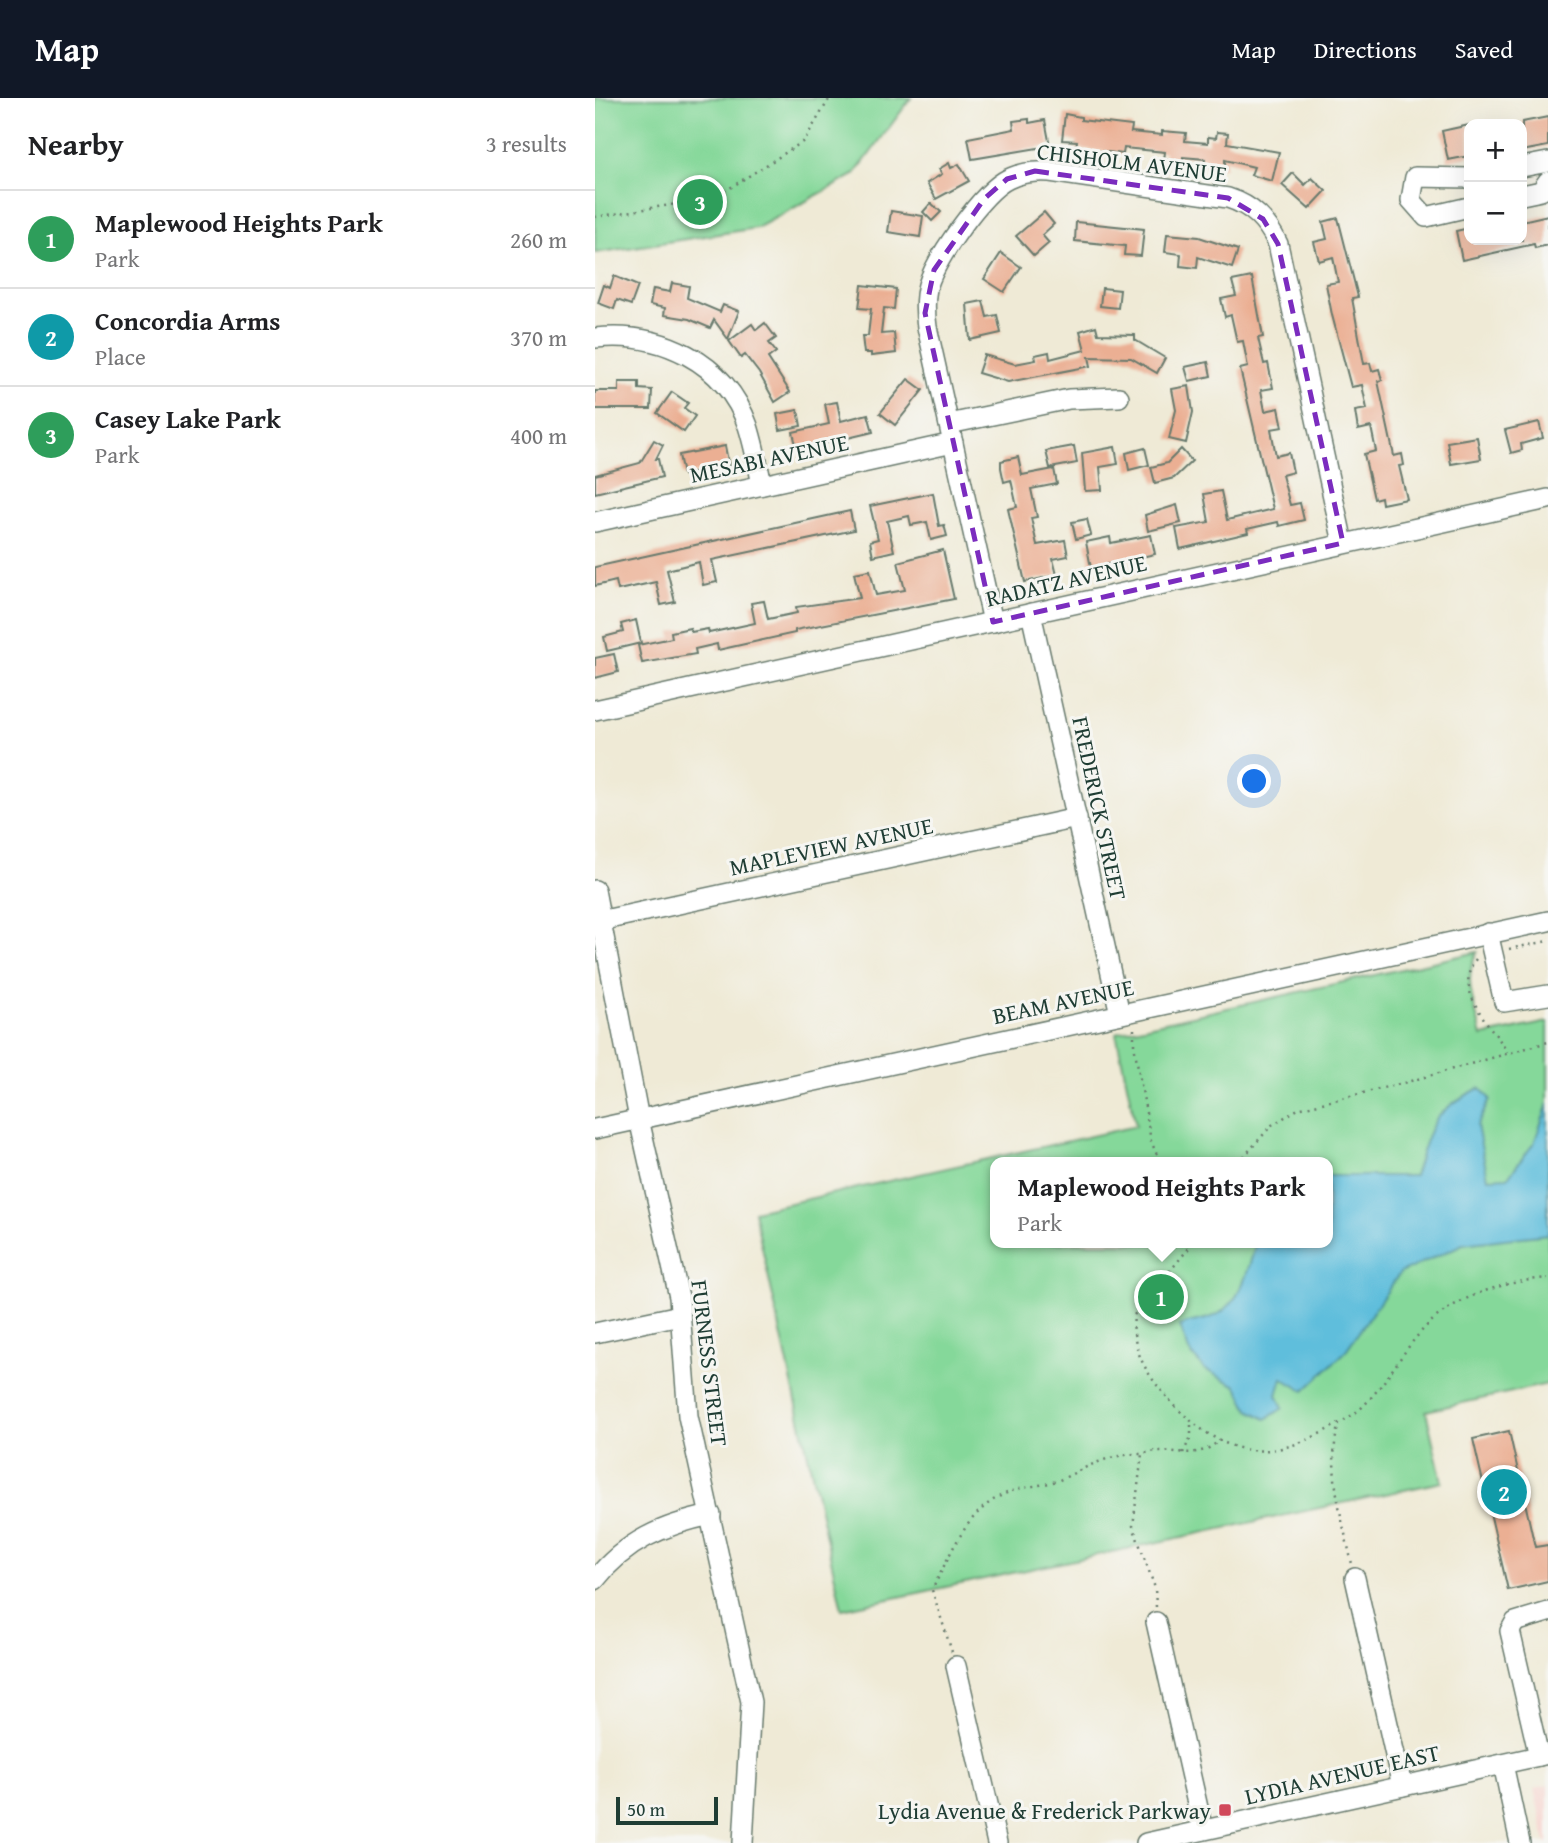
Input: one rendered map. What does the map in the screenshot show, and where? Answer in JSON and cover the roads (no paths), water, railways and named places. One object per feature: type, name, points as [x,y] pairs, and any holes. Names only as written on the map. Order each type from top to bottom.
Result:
[{"type":"street","points":[[1527,166],[1548,162]]},
{"type":"street","name":"CHISHOLM AVENUE","points":[[993,622],[927,327],[925,298],[934,270],[995,188],[1007,179],[1035,171],[1228,198],[1252,209],[1263,219],[1279,244],[1343,543]]},
{"type":"street","points":[[1464,178],[1415,177],[1411,200],[1426,217],[1464,208]]},
{"type":"street","points":[[1527,194],[1541,191],[1548,181]]},
{"type":"street","points":[[595,338],[617,335],[661,342],[700,362],[715,375],[739,407],[747,425],[762,485]]},
{"type":"street","name":"MESABI AVENUE","points":[[595,522],[762,485],[1069,399],[1119,397]]},
{"type":"street","name":"RADATZ AVENUE","points":[[595,710],[1548,499]]},
{"type":"street","name":"FREDERICK STREET","points":[[1031,613],[1077,818],[1127,1012]]},
{"type":"street","name":"MAPLEVIEW AVENUE","points":[[598,921],[1077,818]]},
{"type":"street","name":"FURNESS STREET","points":[[595,890],[598,921],[680,1315],[688,1416],[751,1702],[743,1843]]},
{"type":"street","name":"BEAM AVENUE","points":[[595,1129],[1127,1012],[1490,943],[1546,926]]},
{"type":"street","points":[[1490,943],[1504,1002],[1548,995]]},
{"type":"street","points":[[595,1334],[680,1315]]},
{"type":"street","points":[[595,1580],[620,1552],[636,1541],[658,1529],[711,1515]]},
{"type":"street","points":[[1355,1578],[1402,1786]]},
{"type":"street","points":[[1544,1755],[1510,1631],[1515,1622],[1548,1612]]},
{"type":"street","points":[[1156,1622],[1203,1830]]},
{"type":"street","points":[[956,1666],[997,1843]]},
{"type":"street","name":"LYDIA AVENUE EAST","points":[[1146,1843],[1544,1755]]},
{"type":"street","points":[[1503,1764],[1520,1843]]},
{"type":"water","points":[[1480,1088],[1490,1099],[1477,1126],[1488,1178],[1508,1177],[1534,1143],[1548,1104],[1548,1234],[1463,1244],[1400,1273],[1344,1353],[1304,1391],[1282,1378],[1277,1395],[1283,1408],[1266,1419],[1249,1410],[1237,1386],[1204,1369],[1189,1351],[1180,1326],[1212,1317],[1230,1305],[1242,1286],[1255,1248],[1333,1248],[1333,1176],[1414,1176],[1435,1122],[1451,1105]]},
{"type":"place","name":"Casey Lake Park","points":[[700,202]]},
{"type":"place","name":"Maplewood Heights Park","points":[[1161,1297]]},
{"type":"place","name":"Concordia Arms","points":[[1504,1492]]},
{"type":"place","name":"Lydia Avenue & Frederick Parkway","points":[[1225,1810]]}]
